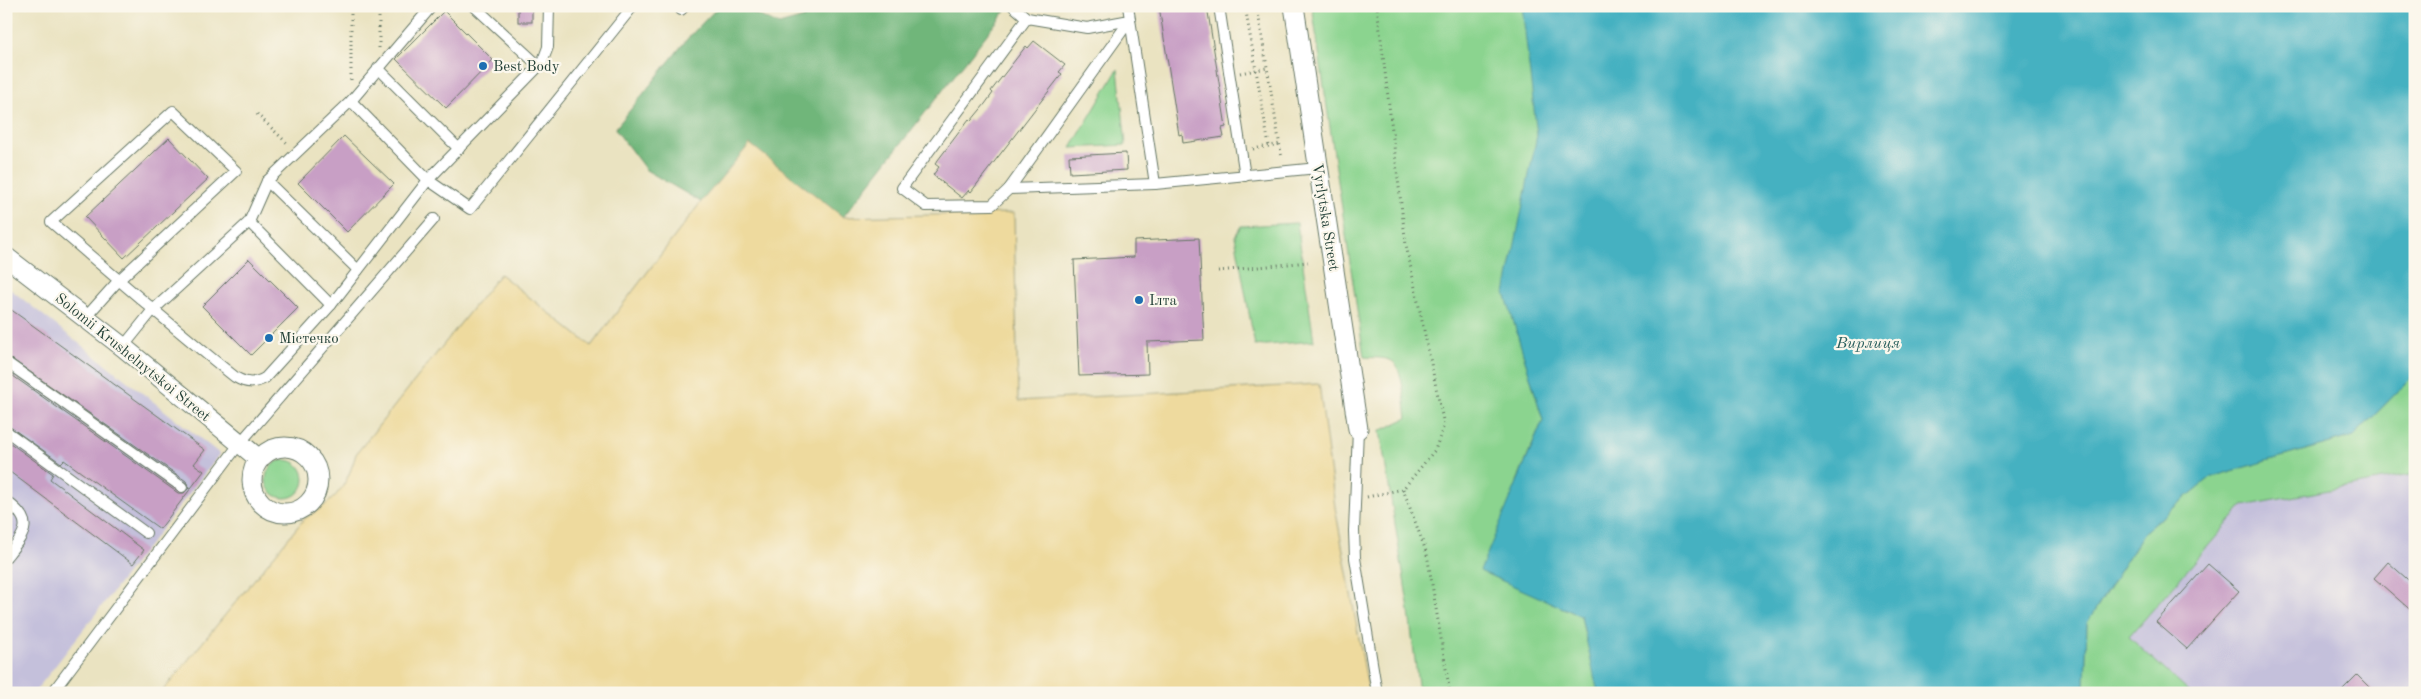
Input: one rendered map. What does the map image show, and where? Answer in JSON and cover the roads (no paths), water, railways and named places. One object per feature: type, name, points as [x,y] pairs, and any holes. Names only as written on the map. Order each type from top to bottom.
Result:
[{"type":"street","name":"Vyrlytska Street","points":[[1294,6],[1358,428]]},
{"type":"street","name":"Solomii Krushelnytskoi Street","points":[[6,257],[123,347],[259,459]]},
{"type":"lane","points":[[123,347],[152,311],[249,222],[267,181],[350,101],[432,6]]},
{"type":"lane","points":[[474,6],[539,66]]},
{"type":"lane","points":[[85,318],[119,280],[236,171],[173,111],[51,222],[119,280],[152,311],[235,377],[245,382],[256,383],[266,378],[331,305],[428,180],[539,66],[546,55],[548,47],[549,6]]},
{"type":"lane","points":[[350,101],[428,180],[470,209],[634,6]]},
{"type":"lane","points":[[1013,6],[1027,18],[1087,28],[1130,20]]},
{"type":"lane","points":[[1128,6],[1155,184]]},
{"type":"lane","points":[[1219,6],[1245,176]]},
{"type":"lane","points":[[1027,18],[902,188],[926,206],[992,205],[1009,189],[1130,20]]},
{"type":"lane","points":[[378,68],[459,149]]},
{"type":"lane","points":[[1009,189],[1155,184],[1318,168]]},
{"type":"lane","points":[[267,181],[358,270]]},
{"type":"lane","points":[[52,693],[240,442],[434,219]]},
{"type":"lane","points":[[249,222],[331,305]]},
{"type":"lane","points":[[6,362],[182,488]]},
{"type":"lane","points":[[1358,428],[1354,500],[1355,558],[1377,693]]},
{"type":"lane","points":[[6,431],[146,533]]},
{"type":"lane","points":[[6,501],[19,510],[25,518],[23,536],[6,557]]},
{"type":"water","name":"Вирлиця","points":[[1522,6],[2415,6],[2415,374],[2354,436],[2211,477],[2144,532],[2087,623],[2085,685],[2096,693],[1598,693],[1581,616],[1480,571],[1543,420],[1505,293],[1537,135]]},
{"type":"place","name":"Best Body","points":[[483,66]]},
{"type":"place","name":"Ілта","points":[[1139,300]]},
{"type":"place","name":"Містечко","points":[[269,338]]}]
